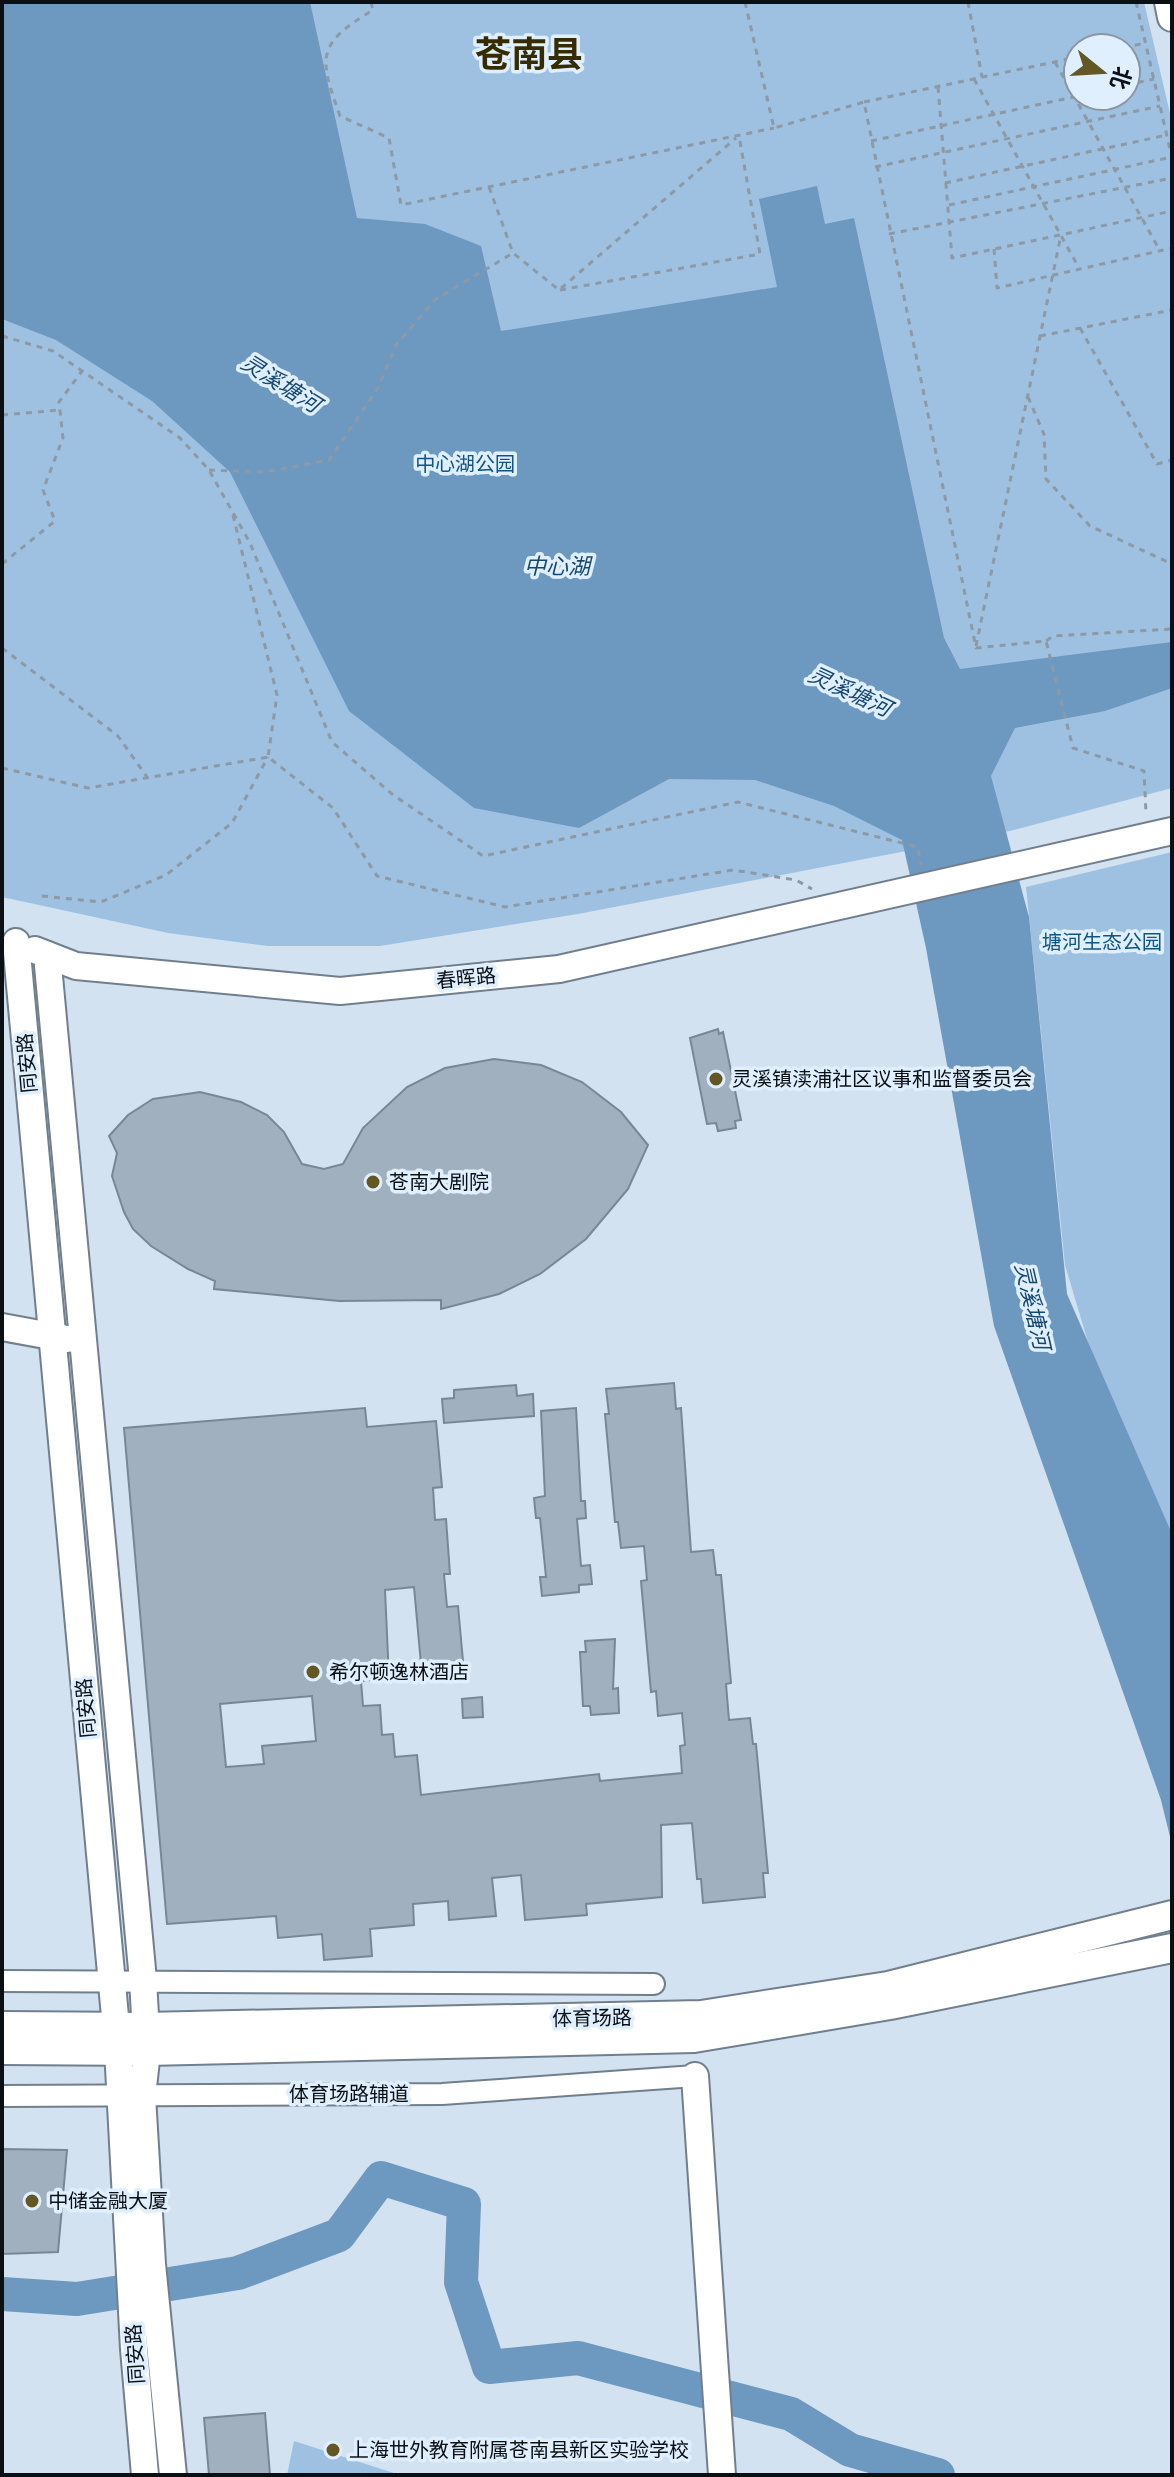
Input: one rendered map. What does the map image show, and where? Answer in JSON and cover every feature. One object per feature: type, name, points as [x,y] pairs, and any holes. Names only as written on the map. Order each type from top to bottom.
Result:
[{"type":"main road","points":[[1169,2],[1172,17]]},
{"type":"main road","name":"体育场路","points":[[146,2039],[701,2015],[888,1986],[1172,1915]]},
{"type":"main road","name":"体育场路","points":[[2,2026],[146,2039],[694,2038],[890,2005],[1172,1948]]},
{"type":"main road","name":"体育场路","points":[[2,2050],[116,2037]]},
{"type":"street","name":"春晖路","points":[[9,940],[76,966],[340,991],[559,969],[1160,834]]},
{"type":"street","name":"同安路","points":[[9,940],[53,1339],[116,2037],[130,2096],[140,2266],[134,2349],[145,2475]]},
{"type":"street","name":"同安路","points":[[47,955],[143,1980],[146,2039],[130,2096]]},
{"type":"street","points":[[2,1327],[53,1339],[83,1340]]},
{"type":"street","points":[[2,1981],[654,1984]]},
{"type":"street","points":[[695,2076],[722,2475]]},
{"type":"street","name":"体育场路辅道","points":[[2,2096],[442,2094],[695,2076]]},
{"type":"street","name":"同安路","points":[[140,2266],[160,2349],[173,2475]]},
{"type":"path","points":[[371,2],[373,10],[340,30],[326,49],[327,82],[340,116],[389,138],[401,205],[739,136],[864,102],[1062,60]]},
{"type":"path","points":[[745,2],[774,128]]},
{"type":"path","points":[[968,2],[982,77]]},
{"type":"path","points":[[947,205],[1172,158],[1136,2]]},
{"type":"path","points":[[1055,62],[1062,73]]},
{"type":"path","points":[[974,79],[1080,269]]},
{"type":"path","points":[[1142,82],[1154,79]]},
{"type":"path","points":[[938,87],[952,258],[1172,211]]},
{"type":"path","points":[[870,142],[1062,99]]},
{"type":"path","points":[[864,102],[976,648]]},
{"type":"path","points":[[875,167],[1160,106]]},
{"type":"path","points":[[1084,112],[1160,251]]},
{"type":"path","points":[[945,183],[1167,135]]},
{"type":"path","points":[[489,187],[513,253],[559,290],[760,254],[739,136]]},
{"type":"path","points":[[559,290],[739,136]]},
{"type":"path","points":[[889,234],[1172,178]]},
{"type":"path","points":[[976,648],[1061,235]]},
{"type":"path","points":[[994,249],[997,288],[1172,248]]},
{"type":"path","points":[[209,470],[264,472],[329,460],[378,388],[396,345],[436,299],[513,253]]},
{"type":"path","points":[[1040,336],[1172,310]]},
{"type":"path","points":[[1080,328],[1157,464],[1172,460]]},
{"type":"path","points":[[2,336],[53,351],[180,438],[209,470],[250,543],[332,742],[392,794],[483,856],[738,802],[918,847],[926,886]]},
{"type":"path","points":[[2,564],[55,521],[43,490],[63,438],[59,402],[82,371]]},
{"type":"path","points":[[1028,397],[1044,434],[1046,479],[1090,526],[1172,564]]},
{"type":"path","points":[[2,415],[60,410]]},
{"type":"path","points":[[42,896],[101,902],[166,875],[232,823],[268,757],[277,695],[232,511]]},
{"type":"path","points":[[2,572],[2,594]]},
{"type":"path","points":[[976,648],[1046,641],[1053,636],[1172,629]]},
{"type":"path","points":[[1046,641],[1073,748],[1144,771],[1160,834]]},
{"type":"path","points":[[2,648],[118,736],[148,779]]},
{"type":"path","points":[[2,768],[88,788],[268,757],[333,808],[377,876],[505,907],[733,870],[796,880],[843,905]]},
{"type":"green space","name":"中心湖公园","points":[[2,2],[1144,2],[1172,122],[1172,788],[1010,831],[578,914],[380,946],[268,946],[168,933],[2,897]]},
{"type":"green space","name":"塘河生态公园","points":[[1172,852],[1172,1543],[1146,1537],[1065,1265],[1026,887]]},
{"type":"green space","points":[[294,2441],[400,2475],[287,2475]]},
{"type":"water","name":"中心湖","points":[[2,2],[310,2],[357,218],[425,224],[481,246],[501,331],[777,287],[759,199],[817,186],[825,224],[854,218],[944,638],[960,669],[1172,642],[1172,688],[1105,711],[1015,728],[991,776],[1029,917],[1067,1294],[1172,1534],[1172,1845],[1161,1800],[994,1326],[926,948],[902,840],[834,806],[755,780],[669,779],[579,828],[474,808],[349,711],[230,472],[152,401],[56,340],[2,319]]},
{"type":"building","name":"灵溪镇渎浦社区议事和监督委员会","points":[[718,1029],[719,1034],[723,1032],[741,1120],[735,1121],[736,1128],[718,1131],[716,1123],[707,1124],[690,1038]]},
{"type":"building","name":"苍南大剧院","points":[[494,1059],[541,1065],[582,1082],[621,1112],[648,1145],[628,1189],[586,1239],[540,1274],[499,1294],[441,1309],[441,1300],[339,1301],[214,1289],[215,1281],[188,1269],[151,1246],[133,1229],[124,1212],[112,1176],[117,1153],[109,1136],[128,1115],[153,1099],[200,1092],[241,1102],[267,1115],[284,1132],[302,1164],[324,1169],[343,1164],[363,1128],[407,1087],[445,1068]]},
{"type":"building","name":"希尔顿逸林酒店","points":[[674,1383],[676,1409],[681,1408],[691,1552],[713,1550],[716,1575],[721,1575],[731,1683],[726,1684],[729,1720],[750,1718],[753,1744],[756,1744],[768,1873],[763,1873],[765,1897],[703,1903],[701,1879],[697,1879],[692,1823],[661,1825],[662,1897],[586,1904],[587,1915],[525,1920],[521,1875],[492,1878],[496,1916],[449,1920],[448,1901],[413,1904],[414,1925],[370,1929],[372,1956],[324,1960],[322,1934],[278,1938],[276,1916],[167,1924],[124,1428],[365,1408],[367,1427],[436,1421],[442,1487],[433,1488],[435,1520],[446,1519],[450,1574],[444,1574],[447,1607],[458,1606],[463,1661],[454,1662],[455,1671],[422,1675],[414,1587],[385,1590],[389,1678],[361,1681],[363,1706],[380,1705],[382,1735],[393,1734],[395,1757],[417,1755],[421,1795],[599,1774],[600,1781],[682,1773],[680,1746],[685,1745],[682,1713],[658,1716],[656,1691],[651,1692],[641,1581],[647,1580],[644,1546],[621,1548],[618,1522],[615,1522],[605,1414],[609,1414],[606,1389]],"holes":[[[312,1696],[316,1741],[262,1746],[264,1764],[226,1767],[220,1704]]]},
{"type":"building","points":[[516,1385],[517,1396],[533,1394],[534,1416],[444,1423],[442,1399],[454,1398],[454,1390]]},
{"type":"building","points":[[576,1408],[581,1501],[585,1501],[586,1518],[577,1519],[581,1566],[590,1565],[592,1584],[579,1585],[579,1592],[542,1596],[540,1577],[546,1577],[540,1518],[536,1518],[534,1498],[545,1496],[541,1411]]},
{"type":"building","points":[[615,1639],[613,1689],[618,1688],[619,1713],[591,1715],[590,1706],[583,1706],[580,1652],[586,1652],[585,1641]]},
{"type":"building","name":"希尔顿逸林酒店","points":[[482,1697],[483,1717],[463,1718],[462,1699]]},
{"type":"building","name":"中储金融大厦","points":[[2,2149],[67,2150],[58,2252],[2,2254]]},
{"type":"building","points":[[265,2413],[270,2475],[209,2475],[204,2418]]},
{"type":"waterway","points":[[2,2294],[77,2299],[238,2273],[339,2235],[381,2178],[464,2204],[461,2282],[489,2367],[578,2358],[791,2414],[850,2450],[938,2475]]},
{"type":"place","name":"灵溪镇渎浦社区议事和监督委员会","points":[[716,1079]]},
{"type":"place","name":"苍南大剧院","points":[[373,1182]]},
{"type":"place","name":"希尔顿逸林酒店","points":[[313,1672]]},
{"type":"place","name":"中储金融大厦","points":[[32,2201]]},
{"type":"place","name":"上海世外教育附属苍南县新区实验学校","points":[[333,2450]]},
{"type":"district","name":"苍南县","points":[[529,54]]},
{"type":"water label","name":"灵溪塘河","points":[[281,383]]},
{"type":"water label","name":"灵溪塘河","points":[[850,691]]},
{"type":"water label","name":"灵溪塘河","points":[[1033,1306]]}]
